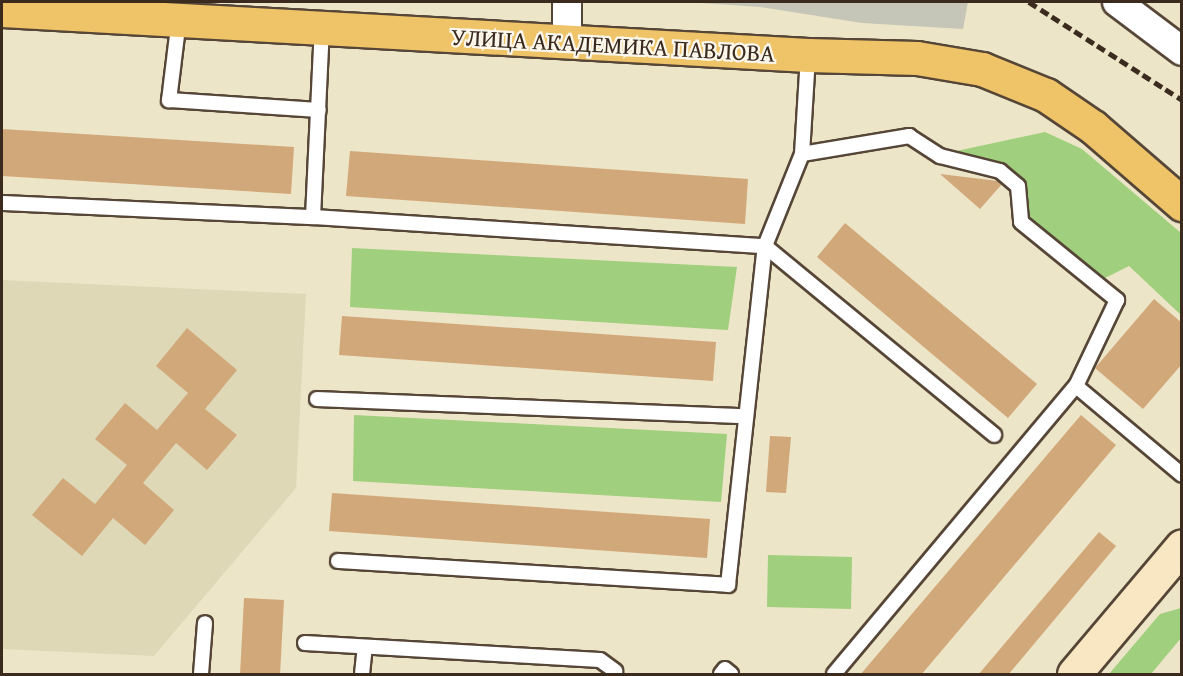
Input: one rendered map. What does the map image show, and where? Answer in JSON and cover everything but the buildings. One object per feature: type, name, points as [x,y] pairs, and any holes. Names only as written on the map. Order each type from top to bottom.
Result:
[{"type":"main road","name":"УЛИЦА АКАДЕМИКА ПАВЛОВА","points":[[2,10],[808,55],[917,58],[982,69],[1046,95],[1083,120],[1182,204]]},
{"type":"main road","points":[[1074,675],[1182,546]]},
{"type":"street","points":[[567,2],[567,42]]},
{"type":"street","points":[[1117,2],[1182,51]]},
{"type":"lane","points":[[179,20],[169,100],[319,110]]},
{"type":"lane","points":[[313,218],[322,28]]},
{"type":"lane","points":[[338,561],[728,585],[744,416],[765,246],[802,154],[808,55]]},
{"type":"lane","points":[[802,154],[909,136],[940,156],[1000,171],[1018,186],[1021,222],[1117,300],[1076,386],[834,675]]},
{"type":"lane","points":[[2,203],[313,218],[765,246],[994,435]]},
{"type":"lane","points":[[1076,386],[1182,475]]},
{"type":"lane","points":[[317,399],[744,416]]},
{"type":"lane","points":[[201,675],[205,623]]},
{"type":"lane","points":[[305,644],[600,660],[615,671]]},
{"type":"lane","points":[[362,675],[365,647]]},
{"type":"lane","points":[[720,675],[725,669],[731,675]]},
{"type":"shaded area","points":[[686,2],[968,2],[963,29],[862,23],[760,7]]},
{"type":"shaded area","points":[[2,280],[306,294],[296,488],[154,656],[2,649]]},
{"type":"green space","points":[[1045,132],[1082,149],[1181,233],[1181,315],[1129,266],[1101,280],[1028,221],[1009,170],[952,152]]},
{"type":"green space","points":[[352,248],[737,267],[728,330],[350,307]]},
{"type":"green space","points":[[354,415],[727,434],[721,502],[353,481]]},
{"type":"green space","points":[[768,555],[852,557],[851,609],[767,607]]},
{"type":"green space","points":[[1181,608],[1181,638],[1151,674],[1109,674],[1160,614]]},
{"type":"railway","points":[[1029,2],[1182,100]]}]
